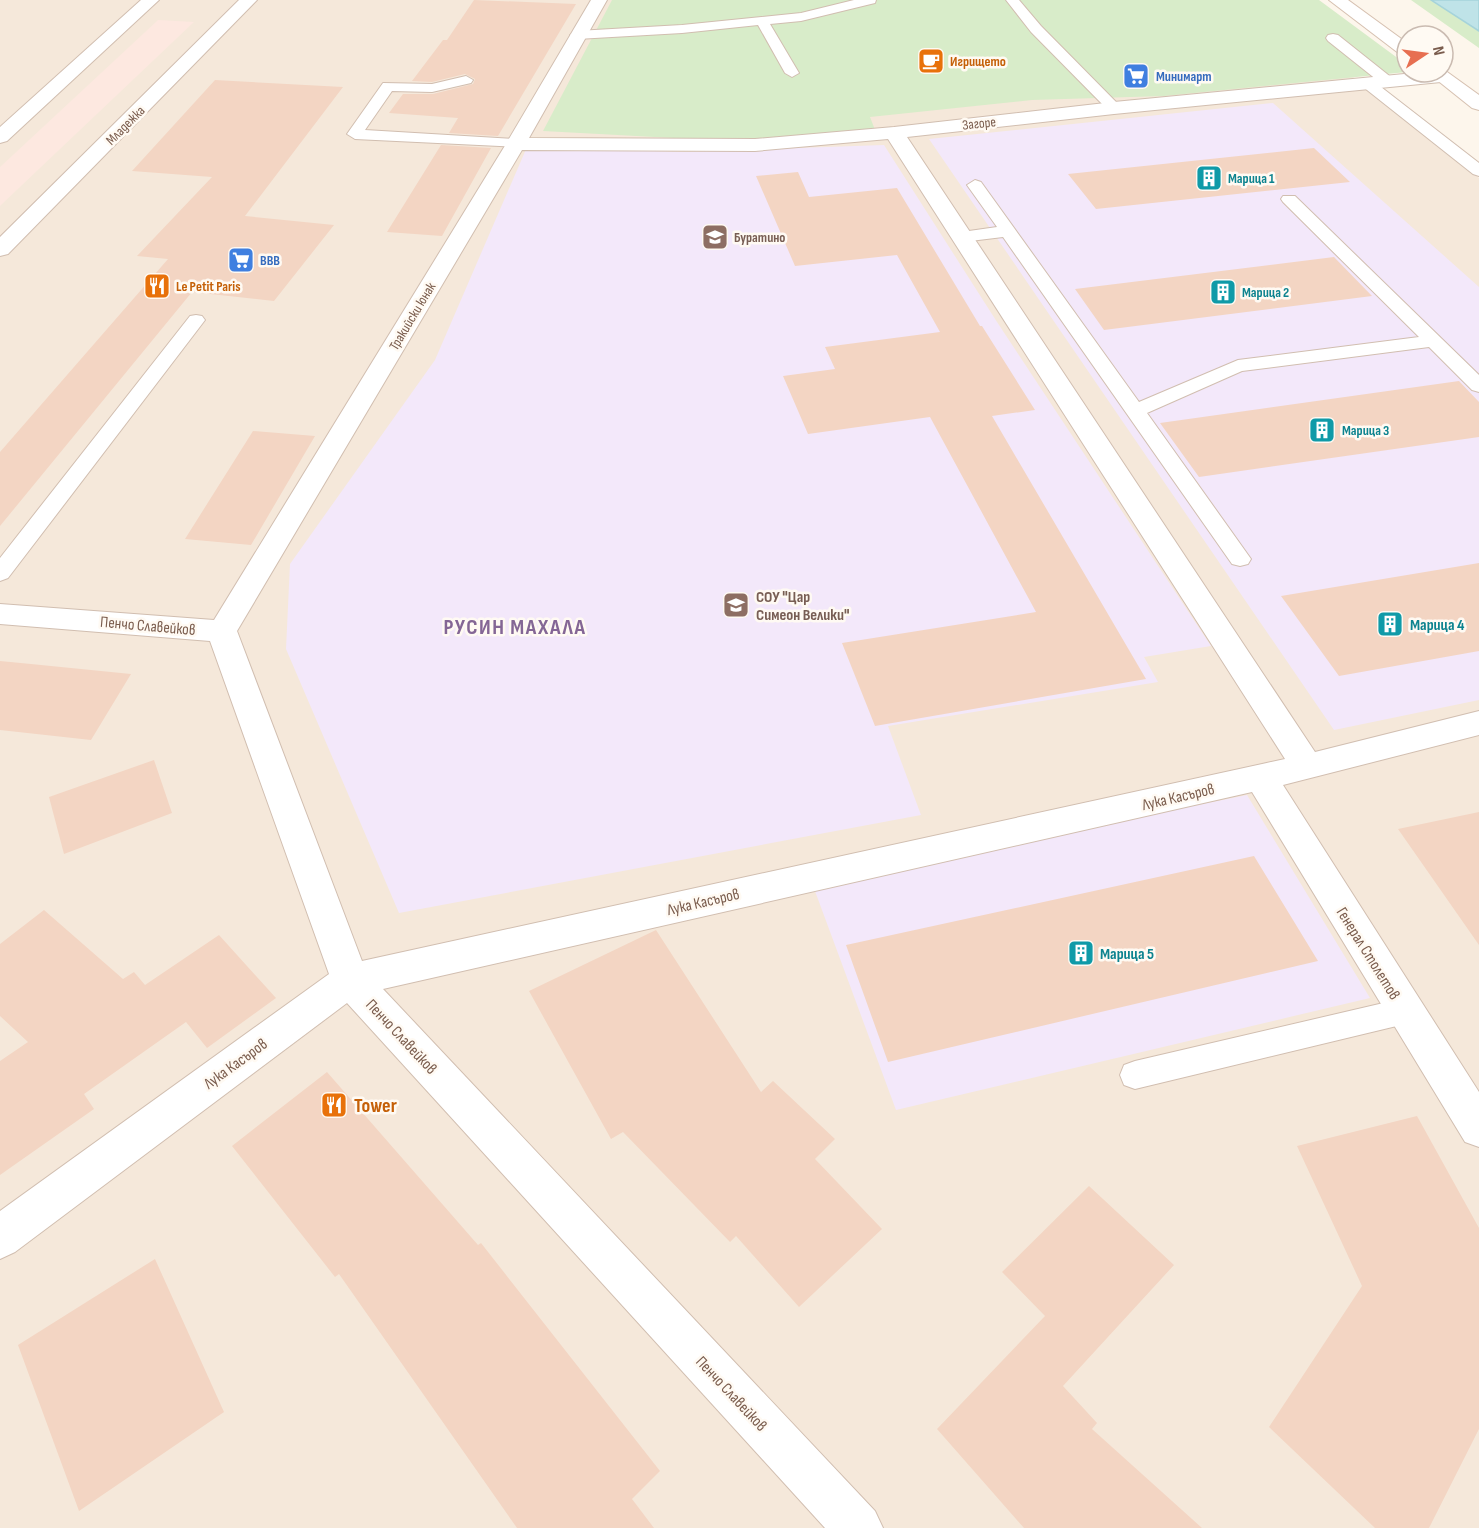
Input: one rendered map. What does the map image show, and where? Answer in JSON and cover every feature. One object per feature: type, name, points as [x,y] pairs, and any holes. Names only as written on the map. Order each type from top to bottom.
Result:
[{"type":"street","points":[[0,137],[151,0]]},
{"type":"street","name":"Младежка","points":[[0,249],[249,0]]},
{"type":"street","name":"Тракийски юнак","points":[[222,631],[516,144],[599,0]]},
{"type":"street","points":[[1337,0],[1395,42]]},
{"type":"street","name":"Загоре","points":[[516,144],[755,145],[894,133],[1395,80]]},
{"type":"street","points":[[1452,84],[1479,104]]},
{"type":"street","points":[[894,133],[1307,767]]},
{"type":"street","name":"Пенчо Славейков","points":[[0,614],[222,631],[350,980],[858,1528]]},
{"type":"street","name":"Лука Касъров","points":[[0,1237],[350,980],[1307,767],[1479,723]]},
{"type":"street","name":"Генерал Столетов","points":[[1260,777],[1479,1128]]},
{"type":"lane","points":[[578,35],[801,17],[870,0]]},
{"type":"lane","points":[[1012,0],[1036,29],[1114,108]]},
{"type":"lane","points":[[762,21],[792,72]]},
{"type":"lane","points":[[1333,38],[1377,82],[1479,171]]},
{"type":"lane","points":[[466,80],[432,88],[388,86],[355,134],[516,144]]},
{"type":"lane","points":[[975,185],[1240,559]]},
{"type":"lane","points":[[1289,199],[1479,386]]},
{"type":"lane","points":[[962,237],[1008,231]]},
{"type":"lane","points":[[0,573],[196,320]]},
{"type":"lane","points":[[1135,411],[1238,366],[1434,341]]},
{"type":"lane","points":[[1135,1075],[1405,1011]]},
{"type":"shaded area","points":[[0,0],[1257,0],[1479,178],[1479,1528],[0,1528]]},
{"type":"shaded area","points":[[158,20],[194,22],[0,206],[0,167]]},
{"type":"shaded area","points":[[1273,103],[1479,287],[1479,700],[1334,730],[929,139]]},
{"type":"shaded area","name":"СОУ \"Цар Симеон Велики\"","points":[[884,145],[997,322],[1211,646],[1144,657],[1158,682],[888,726],[921,815],[399,913],[286,649],[290,564],[435,360],[527,147],[685,152]]},
{"type":"shaded area","points":[[1247,795],[1370,998],[896,1110],[812,883]]},
{"type":"green space","points":[[612,0],[1319,0],[1395,56],[1395,73],[1164,96],[1032,100],[870,117],[877,135],[748,142],[543,131]]},
{"type":"green space","points":[[1411,0],[1431,0],[1479,31],[1479,48],[1455,31],[1455,24],[1445,24]]},
{"type":"water","points":[[1431,0],[1479,0],[1479,31]]},
{"type":"building","points":[[474,0],[576,4],[498,136],[449,133],[458,118],[389,113],[403,94],[433,94],[473,84],[475,79],[465,74],[432,82],[412,81],[443,40],[447,40]]},
{"type":"building","points":[[215,80],[343,87],[245,216],[334,225],[274,301],[192,292],[0,526],[0,452],[168,259],[137,256],[212,177],[132,171]]},
{"type":"building","points":[[441,145],[491,148],[442,236],[387,232]]},
{"type":"building","name":"Марица 1","points":[[1314,148],[1350,182],[1096,209],[1068,174]]},
{"type":"building","points":[[798,172],[809,197],[897,188],[980,326],[1035,410],[992,416],[1146,679],[875,726],[842,643],[1036,612],[930,417],[808,434],[783,376],[835,369],[825,347],[940,332],[897,255],[795,266],[756,176]]},
{"type":"building","name":"Марица 2","points":[[1334,257],[1372,296],[1104,330],[1075,289]]},
{"type":"building","name":"Марица 3","points":[[1459,381],[1479,402],[1479,437],[1199,477],[1160,423]]},
{"type":"building","points":[[253,431],[315,436],[251,545],[185,539]]},
{"type":"building","name":"Марица 4","points":[[1479,563],[1479,651],[1339,676],[1281,596]]},
{"type":"building","points":[[0,661],[131,674],[91,740],[0,730]]},
{"type":"building","points":[[154,760],[172,813],[64,854],[49,797]]},
{"type":"building","points":[[1479,812],[1479,945],[1398,829]]},
{"type":"building","name":"Марица 5","points":[[1254,856],[1318,961],[888,1062],[846,945]]},
{"type":"building","points":[[44,910],[123,979],[134,972],[145,985],[219,935],[276,998],[207,1048],[186,1022],[84,1094],[94,1109],[0,1175],[0,1061],[28,1042],[0,1016],[0,944]]},
{"type":"building","points":[[656,930],[761,1092],[773,1081],[835,1139],[815,1159],[882,1229],[799,1307],[736,1236],[730,1242],[623,1132],[611,1139],[529,991]]},
{"type":"building","points":[[327,1072],[478,1245],[481,1243],[660,1471],[632,1499],[654,1528],[517,1528],[339,1274],[335,1277],[232,1146]]},
{"type":"building","points":[[1417,1116],[1479,1228],[1479,1429],[1429,1528],[1375,1528],[1269,1427],[1362,1286],[1297,1146]]},
{"type":"building","points":[[1089,1186],[1174,1265],[1063,1386],[1097,1423],[1092,1429],[1202,1528],[1024,1528],[937,1429],[1045,1316],[1002,1272]]},
{"type":"building","points":[[155,1259],[224,1412],[79,1511],[18,1345]]},
{"type":"place","name":"Игрището","points":[[931,61]]},
{"type":"place","name":"Минимарт","points":[[1136,76]]},
{"type":"place","name":"Марица 1","points":[[1209,178]]},
{"type":"place","name":"Буратино","points":[[715,237]]},
{"type":"place","name":"ВВВ","points":[[241,260]]},
{"type":"place","name":"Le Petit Paris","points":[[157,286]]},
{"type":"place","name":"Марица 2","points":[[1223,292]]},
{"type":"place","name":"Марица 3","points":[[1322,430]]},
{"type":"place","name":"СОУ \"Цар Симеон Велики\"","points":[[736,605]]},
{"type":"place","name":"Марица 4","points":[[1390,624]]},
{"type":"place","name":"Марица 5","points":[[1081,953]]},
{"type":"place","name":"Tower","points":[[334,1105]]},
{"type":"district","name":"РУСИН МАХАЛА","points":[[515,626]]}]
